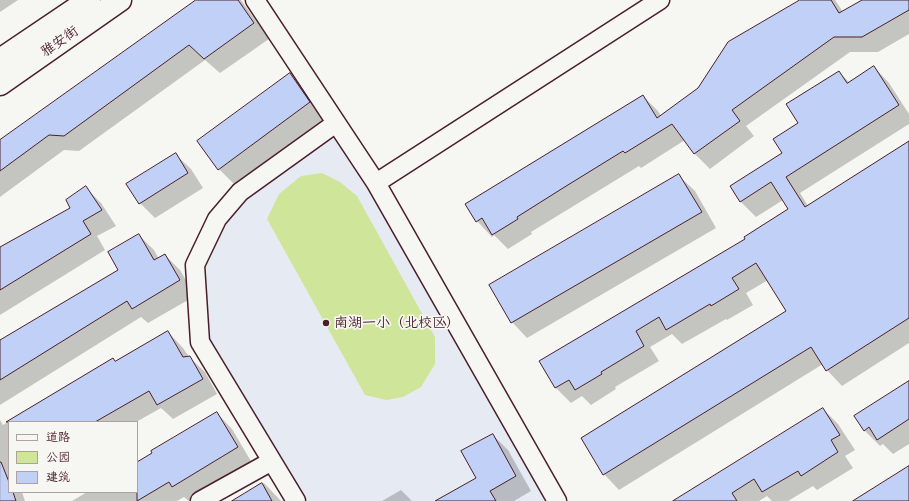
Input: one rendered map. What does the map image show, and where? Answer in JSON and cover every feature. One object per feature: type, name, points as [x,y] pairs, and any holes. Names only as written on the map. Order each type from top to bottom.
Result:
[{"type":"main road","name":"雅安街","points":[[0,60],[89,0]]},
{"type":"main road","name":"雅安街","points":[[0,84],[120,0]]},
{"type":"street","points":[[255,0],[376,183],[556,501]]},
{"type":"street","points":[[376,183],[660,0]]},
{"type":"street","points":[[296,501],[200,342],[196,265],[218,219],[240,192],[336,123]]},
{"type":"street","points":[[200,501],[272,461]]},
{"type":"shaded area","name":"南湖一小（北校区）","points":[[336,123],[555,501],[296,501],[200,342],[195,265],[240,192]]},
{"type":"green space","points":[[322,173],[340,182],[357,196],[435,337],[435,364],[421,387],[403,397],[386,400],[365,395],[267,219],[279,194],[301,176]]},
{"type":"building","points":[[196,0],[238,0],[254,23],[204,59],[189,45],[64,136],[49,135],[0,171],[0,140]]},
{"type":"building","points":[[800,0],[831,0],[839,13],[862,0],[909,0],[909,10],[862,37],[834,37],[732,110],[740,121],[694,154],[672,124],[625,153],[623,151],[563,188],[517,217],[518,219],[492,235],[482,218],[476,222],[465,204],[643,95],[657,118],[698,88],[728,42]]},
{"type":"building","points":[[874,66],[899,105],[786,177],[805,207],[909,141],[909,318],[826,371],[811,347],[603,475],[581,438],[786,311],[756,263],[732,278],[739,289],[711,306],[710,304],[666,330],[659,317],[636,331],[644,346],[575,390],[569,380],[555,388],[539,361],[745,239],[744,237],[788,209],[771,182],[740,202],[730,186],[782,153],[773,139],[798,123],[786,104],[839,71],[847,83]]},
{"type":"building","points":[[290,73],[310,102],[218,170],[197,141]]},
{"type":"building","points":[[176,153],[188,173],[139,204],[126,184]]},
{"type":"building","points":[[679,174],[702,212],[511,323],[489,285]]},
{"type":"building","points":[[86,186],[102,210],[83,221],[91,234],[0,290],[0,247],[70,208],[66,200]]},
{"type":"building","points":[[139,234],[154,260],[165,254],[180,280],[132,309],[127,301],[0,380],[0,340],[118,270],[108,252]]},
{"type":"building","points":[[168,331],[183,357],[190,356],[203,379],[157,405],[149,391],[97,421],[6,422],[113,358],[115,361]]},
{"type":"building","points":[[909,381],[909,419],[877,440],[869,427],[864,431],[854,416]]},
{"type":"building","points":[[823,408],[840,435],[831,440],[838,452],[801,476],[798,471],[762,492],[754,479],[732,493],[737,501],[673,501]]},
{"type":"building","points":[[217,412],[238,447],[172,487],[169,482],[137,501],[138,461],[152,453],[151,451]]},
{"type":"building","points":[[493,434],[516,476],[490,491],[496,501],[435,501],[476,478],[461,451]]},
{"type":"building","points":[[1,462],[8,480],[8,493],[13,493],[16,501],[0,501]]},
{"type":"building","points":[[909,466],[909,501],[853,501]]},
{"type":"building","points":[[262,483],[272,501],[232,501]]},
{"type":"place","name":"南湖一小（北校区）","points":[[326,323]]}]
